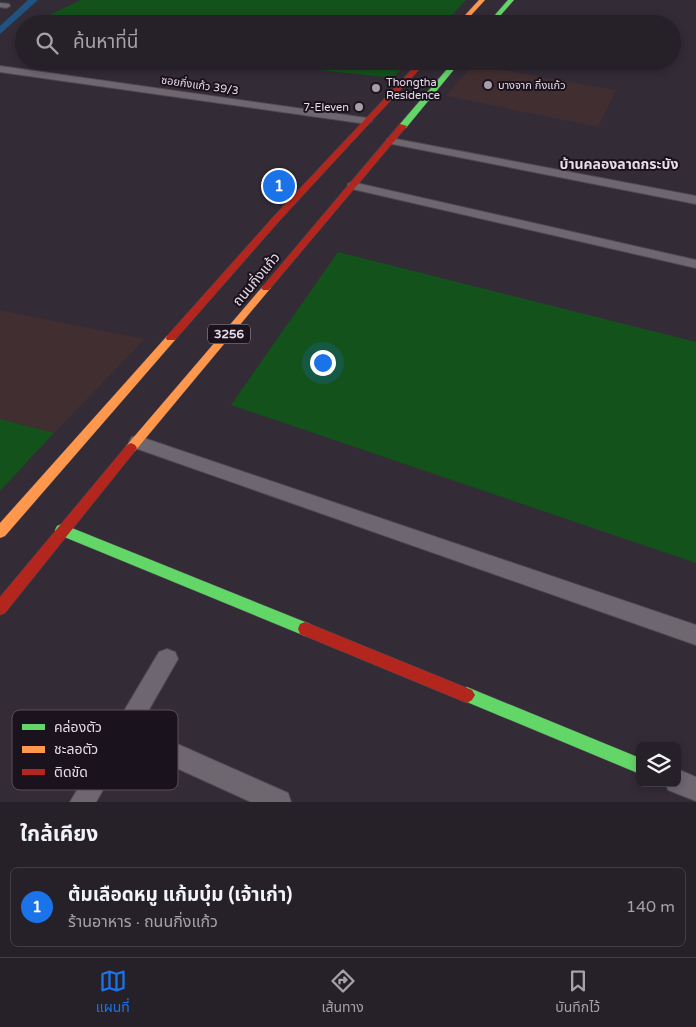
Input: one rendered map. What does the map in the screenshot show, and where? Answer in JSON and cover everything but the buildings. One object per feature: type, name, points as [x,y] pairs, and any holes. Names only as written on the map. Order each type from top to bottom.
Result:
[{"type":"main road","points":[[468,15],[482,0]]},
{"type":"main road","points":[[498,15],[511,0]]},
{"type":"main road","name":"ถนนกิ่งแก้ว","points":[[0,532],[272,223],[415,70]]},
{"type":"main road","name":"ถนนกิ่งแก้ว","points":[[0,608],[62,530],[330,215],[352,186],[450,70]]},
{"type":"main road","points":[[62,530],[636,764]]},
{"type":"street","name":"ซอยกิ่งแก้ว 39/3","points":[[0,69],[367,121]]},
{"type":"street","points":[[391,141],[696,200]]},
{"type":"street","points":[[352,186],[696,264]]},
{"type":"street","points":[[138,442],[696,635]]},
{"type":"street","points":[[137,710],[167,659]]},
{"type":"street","points":[[178,756],[280,802]]},
{"type":"street","points":[[681,783],[696,789]]},
{"type":"street","points":[[82,802],[89,790]]},
{"type":"shaded area","points":[[469,70],[502,70],[616,90],[598,127],[446,96]]},
{"type":"shaded area","points":[[0,310],[145,339],[54,433],[0,419]]},
{"type":"green space","points":[[81,0],[466,0],[452,15],[49,15]]},
{"type":"green space","points":[[319,70],[401,70],[393,78]]},
{"type":"green space","points":[[338,252],[696,342],[696,563],[231,405]]},
{"type":"green space","points":[[0,419],[54,433],[0,491]]},
{"type":"waterway","points":[[17,15],[33,0]]},
{"type":"waterway","points":[[0,31],[15,17]]},
{"type":"traffic: fast","points":[[498,15],[511,0]]},
{"type":"traffic: fast","points":[[403,126],[450,70]]},
{"type":"traffic: fast","points":[[62,530],[305,629]]},
{"type":"traffic: fast","points":[[467,695],[636,764]]},
{"type":"traffic: slow","points":[[468,15],[482,0]]},
{"type":"traffic: slow","points":[[131,448],[266,288]]},
{"type":"traffic: slow","points":[[0,532],[171,338]]},
{"type":"traffic: jam","points":[[171,338],[278,217],[416,70]]},
{"type":"traffic: jam","points":[[266,288],[403,126]]},
{"type":"traffic: jam","points":[[0,608],[131,448]]},
{"type":"traffic: jam","points":[[305,629],[467,695]]},
{"type":"place","name":"บางจาก กิ่งแก้ว","points":[[488,85]]},
{"type":"place","name":"Thongtha Residence","points":[[376,88]]},
{"type":"place","name":"7-Eleven","points":[[359,107]]},
{"type":"place","name":"ต้มเลือดหมู แก้มบุ๋ม (เจ้าเก่า)","points":[[279,186]]},
{"type":"district","name":"บ้านคลองลาดกระบัง","points":[[619,164]]}]
